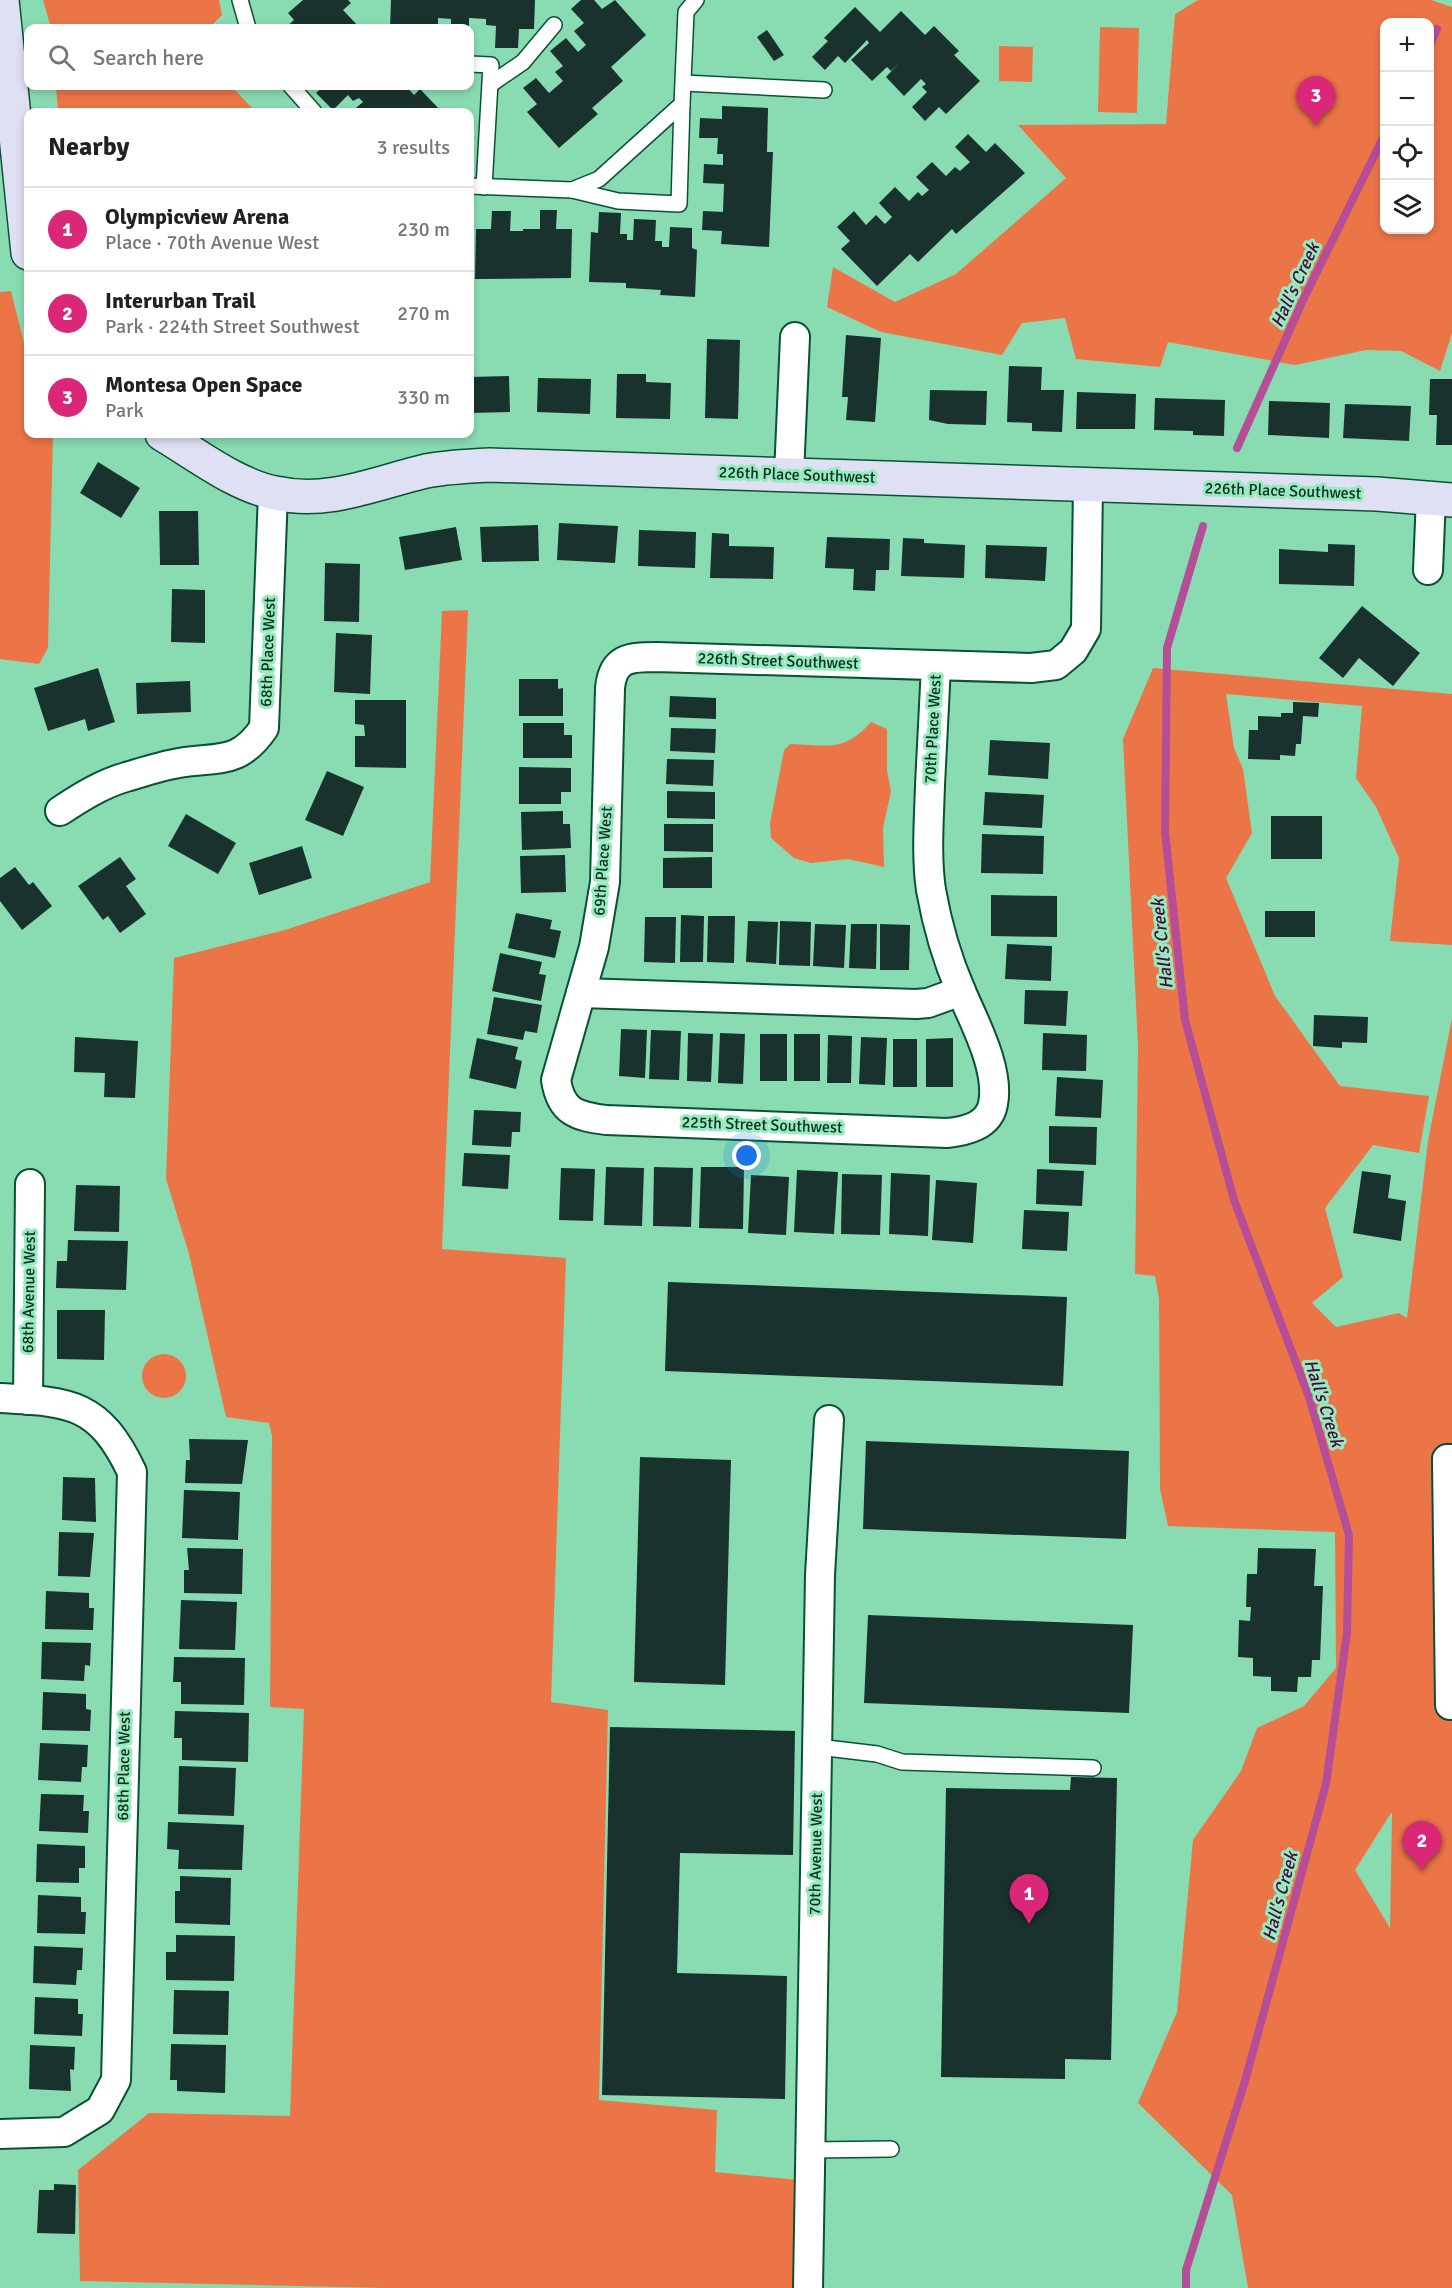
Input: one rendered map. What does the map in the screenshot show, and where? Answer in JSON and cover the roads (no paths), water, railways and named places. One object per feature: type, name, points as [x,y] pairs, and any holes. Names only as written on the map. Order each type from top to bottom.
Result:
[{"type":"street","points":[[2,0],[24,215]]},
{"type":"street","points":[[789,475],[795,337]]},
{"type":"street","name":"226th Place Southwest","points":[[169,438],[243,482],[273,493],[327,497],[427,471],[467,466],[1442,498]]},
{"type":"street","name":"70th Place West","points":[[977,1126],[988,1117],[993,1105],[993,1092],[979,1027],[961,991],[938,924],[930,884],[928,841],[936,666],[1031,668],[1056,665],[1073,651],[1086,629],[1088,485]]},
{"type":"street","name":"68th Place West","points":[[60,810],[90,792],[123,778],[180,762],[215,760],[243,751],[264,728],[273,493]]},
{"type":"street","points":[[1428,570],[1442,498]]},
{"type":"street","name":"226th Street Southwest","points":[[620,662],[635,657],[656,657],[936,666]]},
{"type":"street","name":"69th Place West","points":[[558,1093],[556,1080],[594,947],[605,882],[610,688],[611,674],[620,662]]},
{"type":"street","points":[[580,993],[916,1004],[928,1003],[961,991]]},
{"type":"street","name":"225th Street Southwest","points":[[558,1093],[564,1105],[575,1114],[606,1120],[947,1133],[965,1131],[977,1126]]},
{"type":"street","name":"68th Avenue West","points":[[28,1400],[30,1184]]},
{"type":"street","name":"68th Place West","points":[[0,1398],[72,1406],[100,1421],[119,1444],[132,1472],[116,2080],[100,2110],[64,2133],[12,2134]]},
{"type":"street","name":"70th Avenue West","points":[[808,2288],[820,1575],[829,1420]]},
{"type":"street","points":[[1450,1705],[1447,1459],[1452,1459]]},
{"type":"lane","points":[[240,0],[247,24]]},
{"type":"lane","points":[[474,64],[491,65],[477,186],[572,190],[618,201],[679,204],[686,12],[696,0]]},
{"type":"lane","points":[[490,84],[523,62],[554,24]]},
{"type":"lane","points":[[684,83],[824,90]]},
{"type":"lane","points":[[295,90],[310,108]]},
{"type":"lane","points":[[572,190],[599,179],[682,104]]},
{"type":"lane","points":[[818,1747],[877,1754],[902,1762],[1093,1768]]},
{"type":"lane","points":[[811,2150],[891,2149]]},
{"type":"waterway","name":"Hall's Creek","points":[[1434,36],[1437,29]]},
{"type":"waterway","name":"Hall's Creek","points":[[1237,448],[1304,298],[1380,144]]},
{"type":"waterway","name":"Hall's Creek","points":[[1186,2288],[1186,2270],[1245,2081],[1326,1784],[1347,1633],[1349,1535],[1309,1397],[1234,1200],[1185,1020],[1165,831],[1167,648],[1203,526]]},
{"type":"place","name":"Montesa Open Space","points":[[1316,126]]},
{"type":"place","name":"Interurban Trail","points":[[1422,1871]]},
{"type":"place","name":"Olympicview Arena","points":[[1029,1924]]}]
